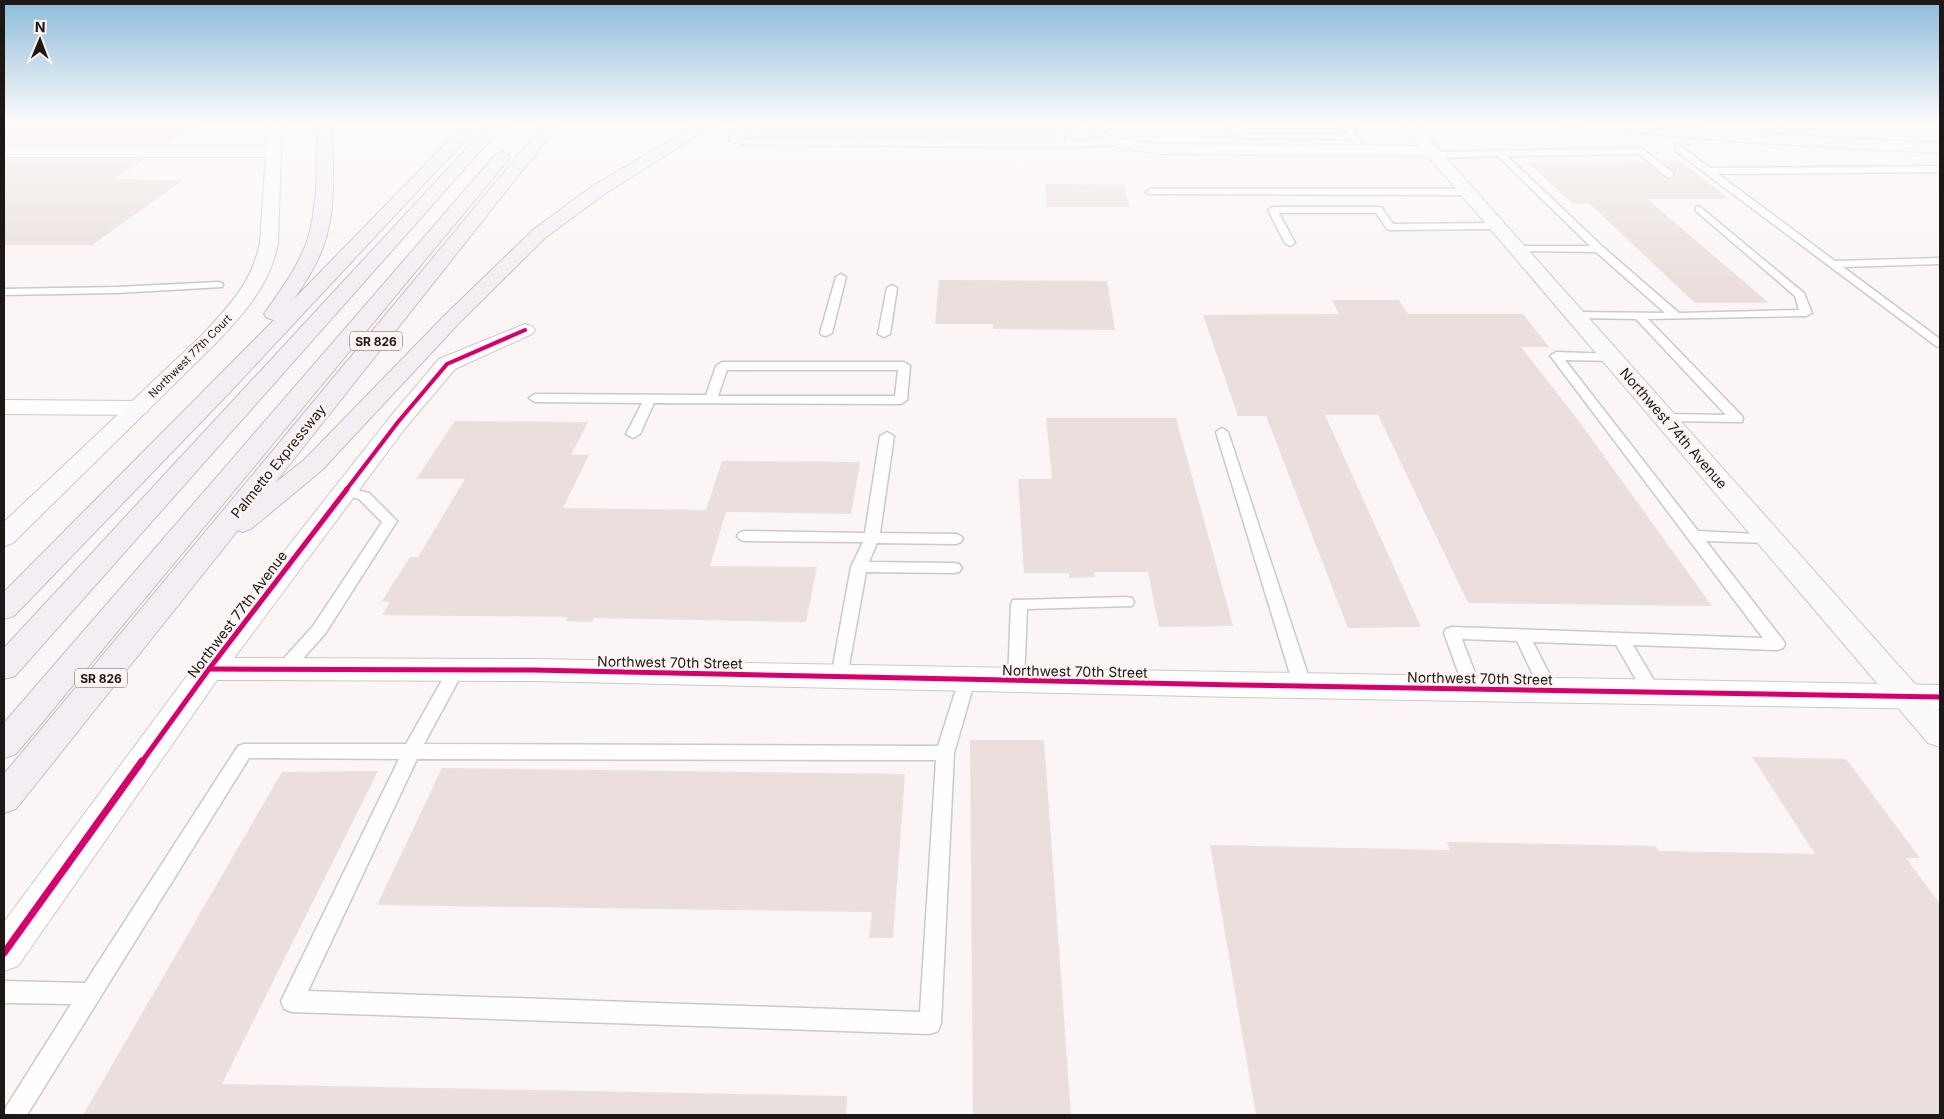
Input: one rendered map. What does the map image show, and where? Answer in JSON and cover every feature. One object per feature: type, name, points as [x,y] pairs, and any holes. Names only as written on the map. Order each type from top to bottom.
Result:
[{"type":"highway","points":[[222,386],[288,294],[308,259],[320,228],[324,175]]},
{"type":"highway","points":[[4,609],[222,386],[424,175]]},
{"type":"highway","points":[[4,668],[451,175]]},
{"type":"highway","points":[[4,745],[486,175]]},
{"type":"highway","name":"Palmetto Expressway","points":[[4,799],[510,175]]},
{"type":"highway","points":[[198,558],[313,466],[453,318],[539,234],[597,191],[623,175]]},
{"type":"street","name":"Northwest 77th Court","points":[[4,537],[138,408],[228,318],[251,291],[265,262],[269,243],[272,175]]},
{"type":"street","name":"Northwest 74th Avenue","points":[[1453,175],[1940,734]]},
{"type":"street","name":"Northwest 77th Avenue","points":[[4,953],[209,669],[398,422],[446,364],[525,330]]},
{"type":"street","points":[[4,407],[138,408]]},
{"type":"street","name":"Northwest 70th Street","points":[[209,669],[456,670],[1303,687],[1940,697]]},
{"type":"lane","points":[[1522,175],[1600,249],[1676,316]]},
{"type":"lane","points":[[1714,175],[1940,344]]},
{"type":"lane","points":[[1151,192],[1468,192]]},
{"type":"lane","points":[[1290,243],[1273,210],[1379,210],[1390,227],[1498,226]]},
{"type":"lane","points":[[1576,315],[1676,316],[1806,313],[1800,295],[1698,210]]},
{"type":"lane","points":[[1518,249],[1600,249]]},
{"type":"lane","points":[[1832,264],[1940,261]]},
{"type":"lane","points":[[826,333],[841,277]]},
{"type":"lane","points":[[4,292],[118,290],[218,285]]},
{"type":"lane","points":[[884,334],[892,288]]},
{"type":"lane","points":[[1639,316],[1737,419],[1666,418]]},
{"type":"lane","points":[[1924,332],[1940,332]]},
{"type":"lane","points":[[1472,689],[1452,633],[1777,644],[1556,356],[1612,357]]},
{"type":"lane","points":[[535,398],[650,399],[901,400],[904,366],[722,366],[711,399]]},
{"type":"lane","points":[[633,434],[650,399]]},
{"type":"lane","points":[[1222,432],[1303,687]]},
{"type":"lane","points":[[839,677],[859,567],[872,538],[887,436]]},
{"type":"lane","points":[[284,669],[319,630],[390,521],[364,496],[345,491]]},
{"type":"lane","points":[[744,536],[956,539]]},
{"type":"lane","points":[[1694,536],[1769,538]]},
{"type":"lane","points":[[859,567],[954,568]]},
{"type":"lane","points":[[1016,681],[1019,604],[1126,602]]},
{"type":"lane","points":[[1522,635],[1549,691]]},
{"type":"lane","points":[[1621,639],[1652,692]]},
{"type":"lane","points":[[456,670],[411,752],[292,1001],[930,1023],[945,753],[967,680]]},
{"type":"lane","points":[[14,1115],[244,751],[945,753]]},
{"type":"lane","points":[[4,992],[91,994]]},
{"type":"building","points":[[4,175],[120,175],[114,179],[183,180],[92,245],[4,245]]},
{"type":"building","points":[[1542,175],[1663,175],[1673,179],[1675,175],[1698,175],[1729,199],[1647,199],[1769,303],[1695,303],[1590,204],[1573,204]]},
{"type":"building","points":[[1045,184],[1124,185],[1129,207],[1047,207]]},
{"type":"building","points":[[939,280],[1107,281],[1115,330],[993,329],[993,324],[935,324]]},
{"type":"building","points":[[1332,300],[1399,300],[1408,314],[1523,314],[1549,347],[1521,347],[1581,424],[1712,606],[1468,603],[1378,415],[1325,415],[1421,627],[1348,628],[1266,416],[1238,416],[1203,315],[1339,314]]},
{"type":"building","points":[[1046,418],[1176,418],[1233,626],[1159,627],[1148,572],[1094,572],[1095,577],[1069,578],[1069,573],[1024,573],[1018,479],[1052,479]]},
{"type":"building","points":[[455,421],[588,422],[571,455],[589,455],[563,508],[706,510],[722,461],[860,462],[851,514],[726,512],[710,566],[817,567],[806,622],[594,618],[592,622],[566,621],[568,617],[382,615],[390,602],[382,601],[410,557],[418,557],[465,479],[416,479]]},
{"type":"building","points":[[970,740],[1044,740],[1071,1115],[973,1115]]},
{"type":"building","points":[[1752,757],[1846,759],[1920,858],[1906,858],[1940,904],[1940,1115],[1256,1115],[1210,845],[1450,850],[1447,842],[1656,846],[1658,851],[1815,854]]},
{"type":"building","points":[[442,768],[905,774],[893,938],[869,938],[872,912],[377,905]]},
{"type":"building","points":[[378,771],[222,1084],[847,1096],[846,1115],[83,1115],[282,772]]},
{"type":"cycle path","points":[[4,953],[209,669],[398,422],[447,364],[525,330]]},
{"type":"cycle path","points":[[209,669],[533,670],[1236,685],[1940,697]]}]
